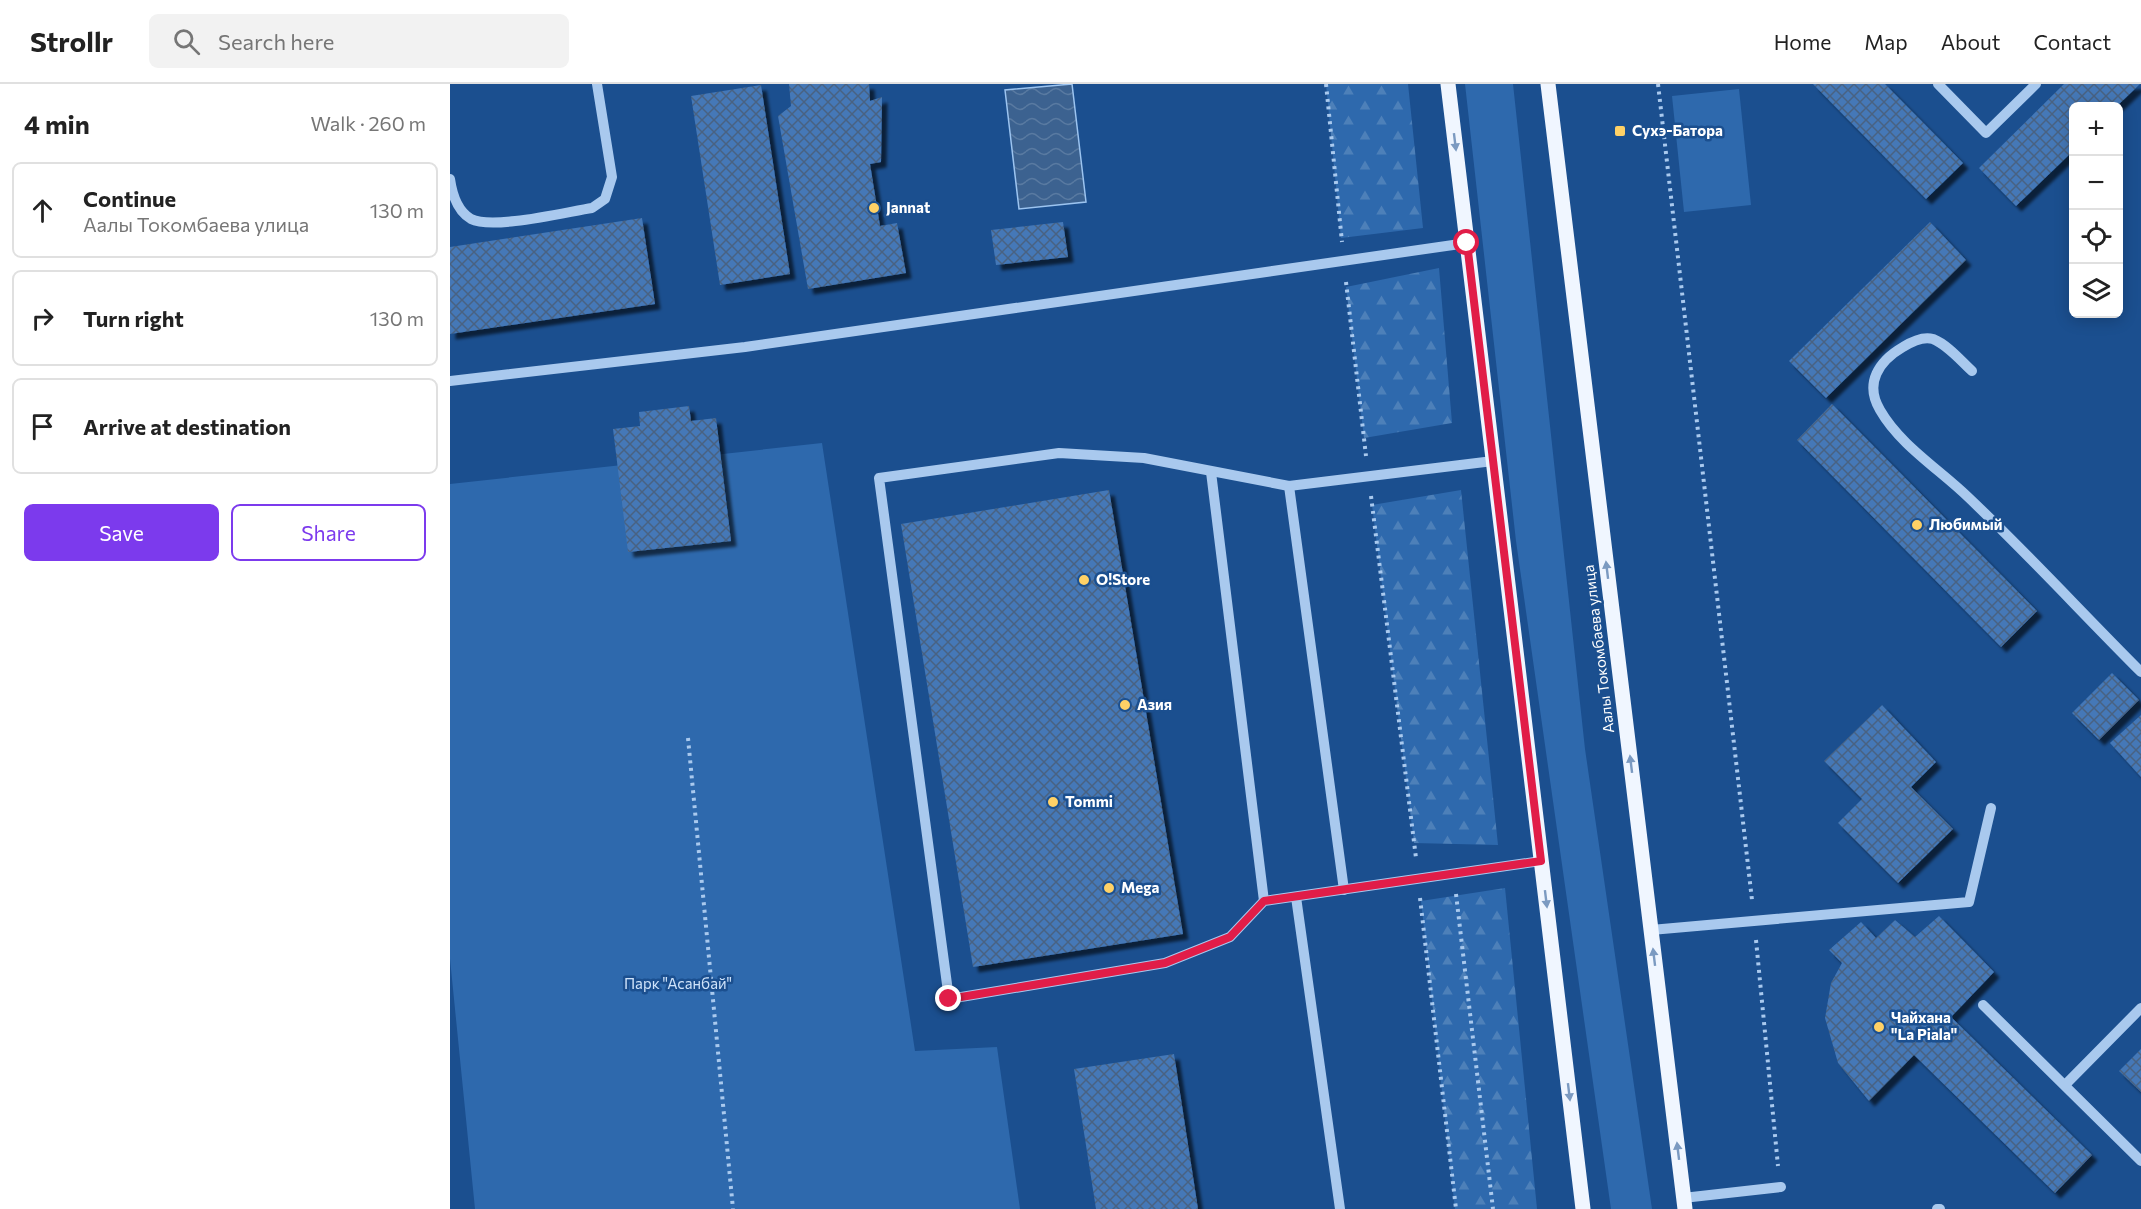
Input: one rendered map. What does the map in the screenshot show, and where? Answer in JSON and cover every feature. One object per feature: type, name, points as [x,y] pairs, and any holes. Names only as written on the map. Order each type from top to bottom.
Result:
[{"type":"main road","points":[[1448,84],[1582,1209]]},
{"type":"main road","name":"Аалы Токомбаева улица","points":[[1548,84],[1684,1203]]},
{"type":"street","points":[[450,179],[457,205],[470,218],[489,224],[592,208],[605,199],[610,190],[612,177],[597,84]]},
{"type":"street","points":[[1938,84],[1986,133],[2036,84]]},
{"type":"street","points":[[450,381],[745,347],[1467,243]]},
{"type":"street","points":[[1972,371],[1933,339],[1917,340],[1885,358],[1873,381],[1874,395],[1880,411],[1895,431],[1967,496],[2141,672]]},
{"type":"street","points":[[1493,460],[1290,486],[1144,458],[1059,453],[879,478],[949,999],[1165,963],[1230,937],[1264,901],[1541,861]]},
{"type":"street","points":[[1211,472],[1264,901]]},
{"type":"street","points":[[1290,486],[1344,891]]},
{"type":"street","points":[[1651,930],[1969,902],[1991,808]]},
{"type":"street","points":[[1296,897],[1340,1209]]},
{"type":"street","points":[[1983,1005],[2141,1161]]},
{"type":"street","points":[[2065,1085],[2141,1008]]},
{"type":"street","points":[[1684,1203],[1780,1187]]},
{"type":"path","points":[[1326,84],[1343,260],[1456,1209]]},
{"type":"path","points":[[1658,84],[1754,921],[1780,1187]]},
{"type":"path","points":[[688,738],[733,1209]]},
{"type":"path","points":[[1454,874],[1493,1209]]},
{"type":"green space","points":[[1326,84],[1408,84],[1423,228],[1341,238]]},
{"type":"green space","points":[[1465,84],[1513,84],[1585,749],[1652,1209],[1611,1209],[1516,541]]},
{"type":"green space","points":[[1739,89],[1751,205],[1684,212],[1672,96]]},
{"type":"green space","points":[[1439,268],[1452,423],[1364,438],[1346,287]]},
{"type":"green space","name":"Парк \"Асанбай\"","points":[[822,443],[915,1051],[997,1047],[1020,1209],[475,1209],[450,959],[450,484]]},
{"type":"green space","points":[[1461,490],[1498,845],[1414,843],[1372,505]]},
{"type":"green space","points":[[1505,888],[1537,1209],[1455,1209],[1421,901]]},
{"type":"water","points":[[1072,84],[1086,202],[1019,209],[1005,90]]},
{"type":"building","points":[[789,84],[869,84],[870,101],[882,97],[881,162],[870,164],[880,226],[897,223],[906,273],[808,289],[778,116],[791,106]]},
{"type":"building","points":[[1813,84],[1885,84],[1963,163],[1926,199]]},
{"type":"building","points":[[2064,84],[2140,84],[2121,102],[2069,102],[2069,155],[2016,206],[1979,168]]},
{"type":"building","points":[[761,85],[790,274],[720,285],[691,96]]},
{"type":"building","points":[[642,218],[655,304],[450,334],[450,247]]},
{"type":"building","points":[[1063,222],[1068,257],[996,265],[991,230]]},
{"type":"building","points":[[1930,222],[1966,260],[1826,398],[1789,361]]},
{"type":"building","points":[[1832,404],[2037,611],[2001,647],[1797,440]]},
{"type":"building","points":[[689,406],[691,421],[716,418],[731,541],[628,552],[613,429],[640,426],[639,412]]},
{"type":"building","name":"Tommi","points":[[1109,490],[1183,934],[973,967],[901,524]]},
{"type":"building","points":[[2112,673],[2139,700],[2099,740],[2072,713]]},
{"type":"building","points":[[1882,705],[1936,762],[1911,787],[1953,829],[1898,883],[1838,823],[1862,799],[1824,761]]},
{"type":"building","points":[[2141,715],[2141,777],[2110,743]]},
{"type":"building","points":[[1939,916],[1994,972],[1951,1017],[2092,1155],[2055,1193],[1914,1055],[1869,1101],[1838,1063],[1825,1018],[1831,983],[1842,963],[1829,950],[1861,922],[1876,938],[1895,920],[1915,937]]},
{"type":"building","points":[[2141,1049],[2141,1092],[2119,1071]]},
{"type":"building","points":[[1174,1054],[1198,1209],[1096,1209],[1074,1069]]},
{"type":"place","name":"Сухэ-Батора","points":[[1620,131]]},
{"type":"place","name":"Jannat","points":[[874,208]]},
{"type":"place","name":"Любимый","points":[[1917,525]]},
{"type":"place","name":"O!Store","points":[[1084,580]]},
{"type":"place","name":"Азия","points":[[1125,705]]},
{"type":"place","name":"Tommi","points":[[1053,802]]},
{"type":"place","name":"Mega","points":[[1109,888]]},
{"type":"place","name":"Чайхана \"La Piala\"","points":[[1879,1027]]},
{"type":"route","points":[[949,999],[1165,963],[1230,937],[1264,901],[1541,861],[1467,243]]}]
